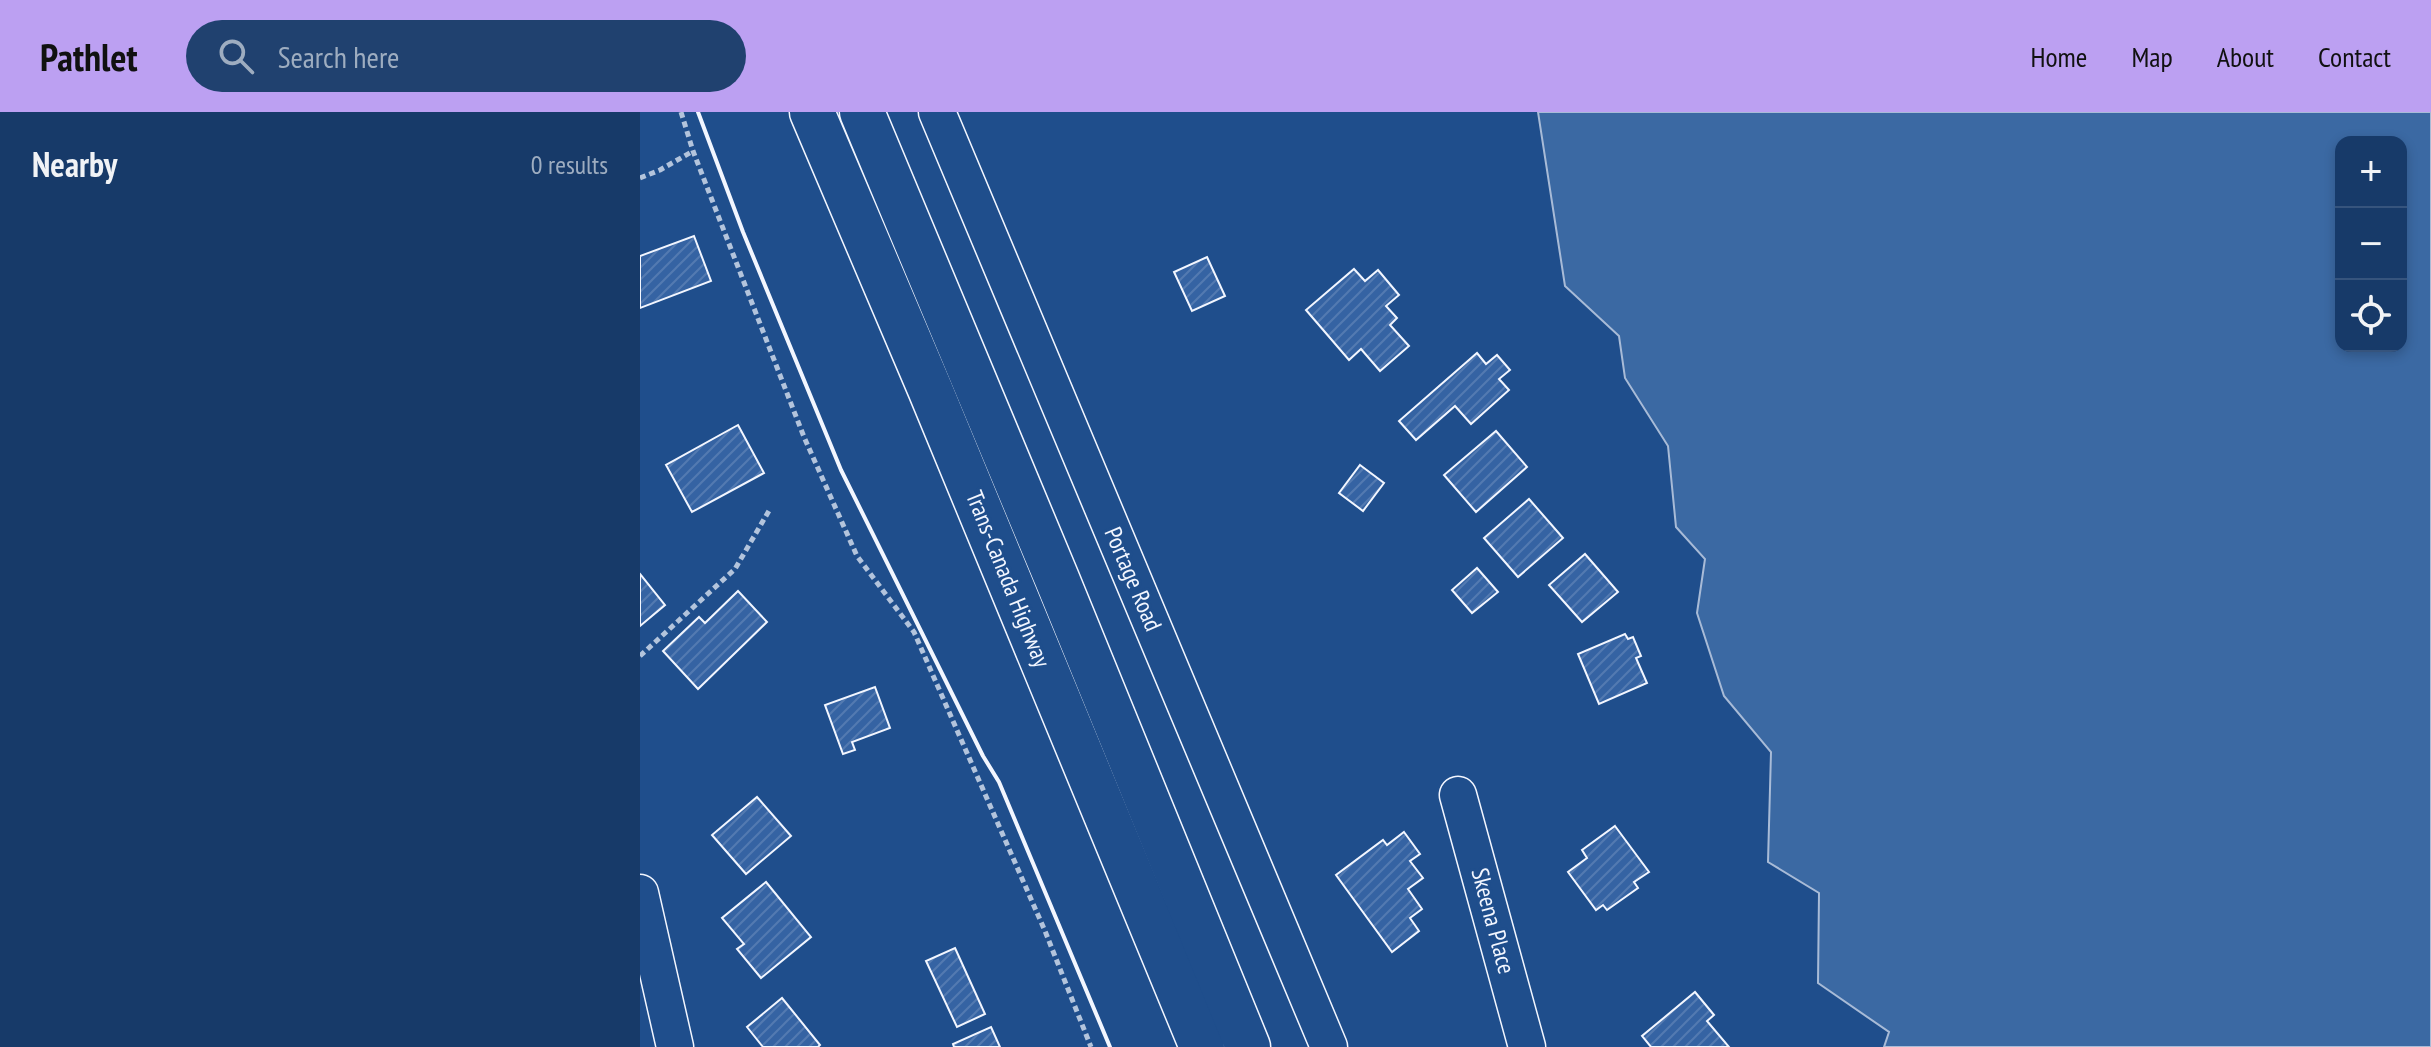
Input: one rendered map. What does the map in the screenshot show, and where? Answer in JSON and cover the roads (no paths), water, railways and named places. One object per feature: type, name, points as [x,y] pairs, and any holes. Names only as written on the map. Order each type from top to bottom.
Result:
[{"type":"highway","points":[[803,112],[838,170]]},
{"type":"highway","name":"Trans-Canada Highway","points":[[812,112],[1202,1047]]},
{"type":"highway","name":"Trans-Canada Highway","points":[[862,112],[1248,1047]]},
{"type":"street","name":"Portage Road","points":[[937,112],[1329,1047]]},
{"type":"street","name":"Skeena Place","points":[[1458,795],[1527,1047]]},
{"type":"street","points":[[640,893],[675,1047]]},
{"type":"water","points":[[1538,112],[2431,112],[2431,1047],[1884,1047],[1889,1032],[1818,983],[1819,893],[1768,862],[1771,752],[1724,696],[1697,613],[1705,559],[1676,527],[1668,446],[1625,378],[1619,336],[1565,286]]}]
